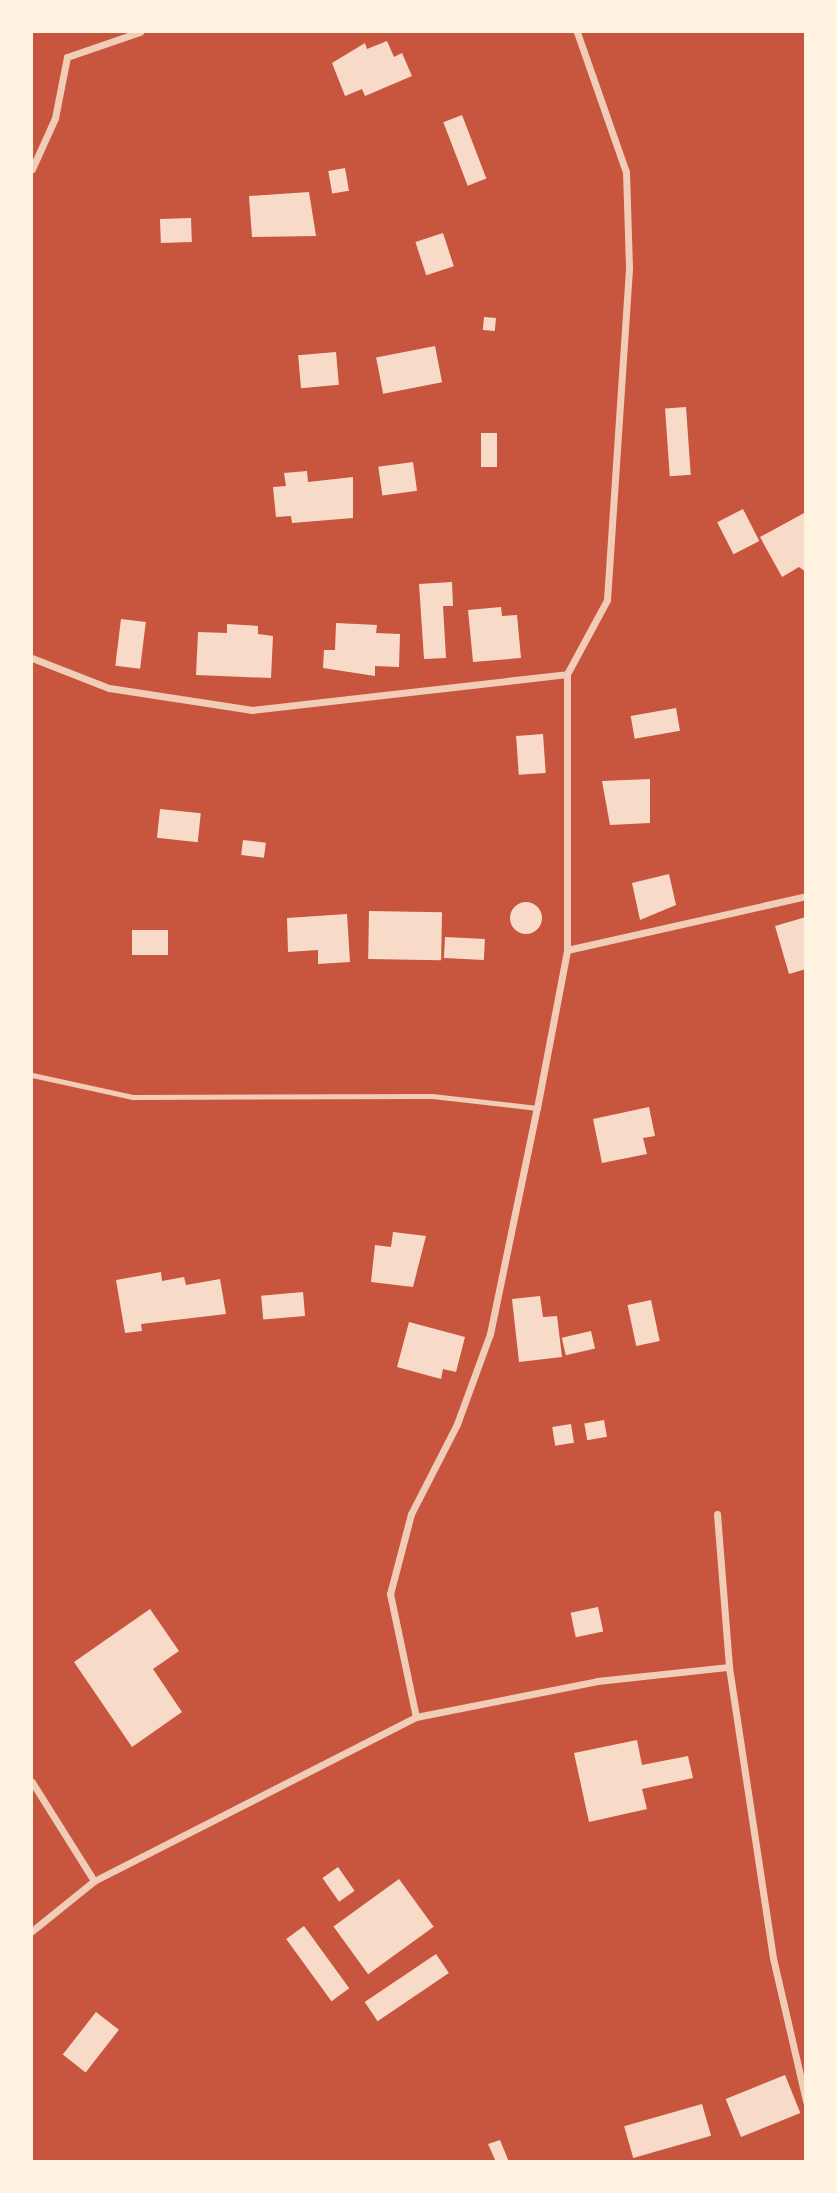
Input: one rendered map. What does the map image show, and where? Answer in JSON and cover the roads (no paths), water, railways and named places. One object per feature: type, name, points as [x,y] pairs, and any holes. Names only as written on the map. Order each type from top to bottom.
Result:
[{"type":"street","points":[[32,169],[55,118],[67,57],[140,32]]},
{"type":"street","points":[[416,1717],[390,1594],[411,1514],[457,1424],[490,1334],[567,950],[567,674],[607,600],[629,267],[626,172],[577,32]]},
{"type":"street","points":[[32,658],[109,688],[252,710],[567,674]]},
{"type":"street","points":[[567,950],[806,896]]},
{"type":"street","points":[[717,1514],[729,1667],[773,1958],[806,2101]]},
{"type":"street","points":[[32,1931],[94,1881],[416,1717],[597,1681],[729,1667]]},
{"type":"street","points":[[32,1782],[94,1881]]},
{"type":"lane","points":[[32,1075],[133,1097],[432,1096],[537,1108]]}]
